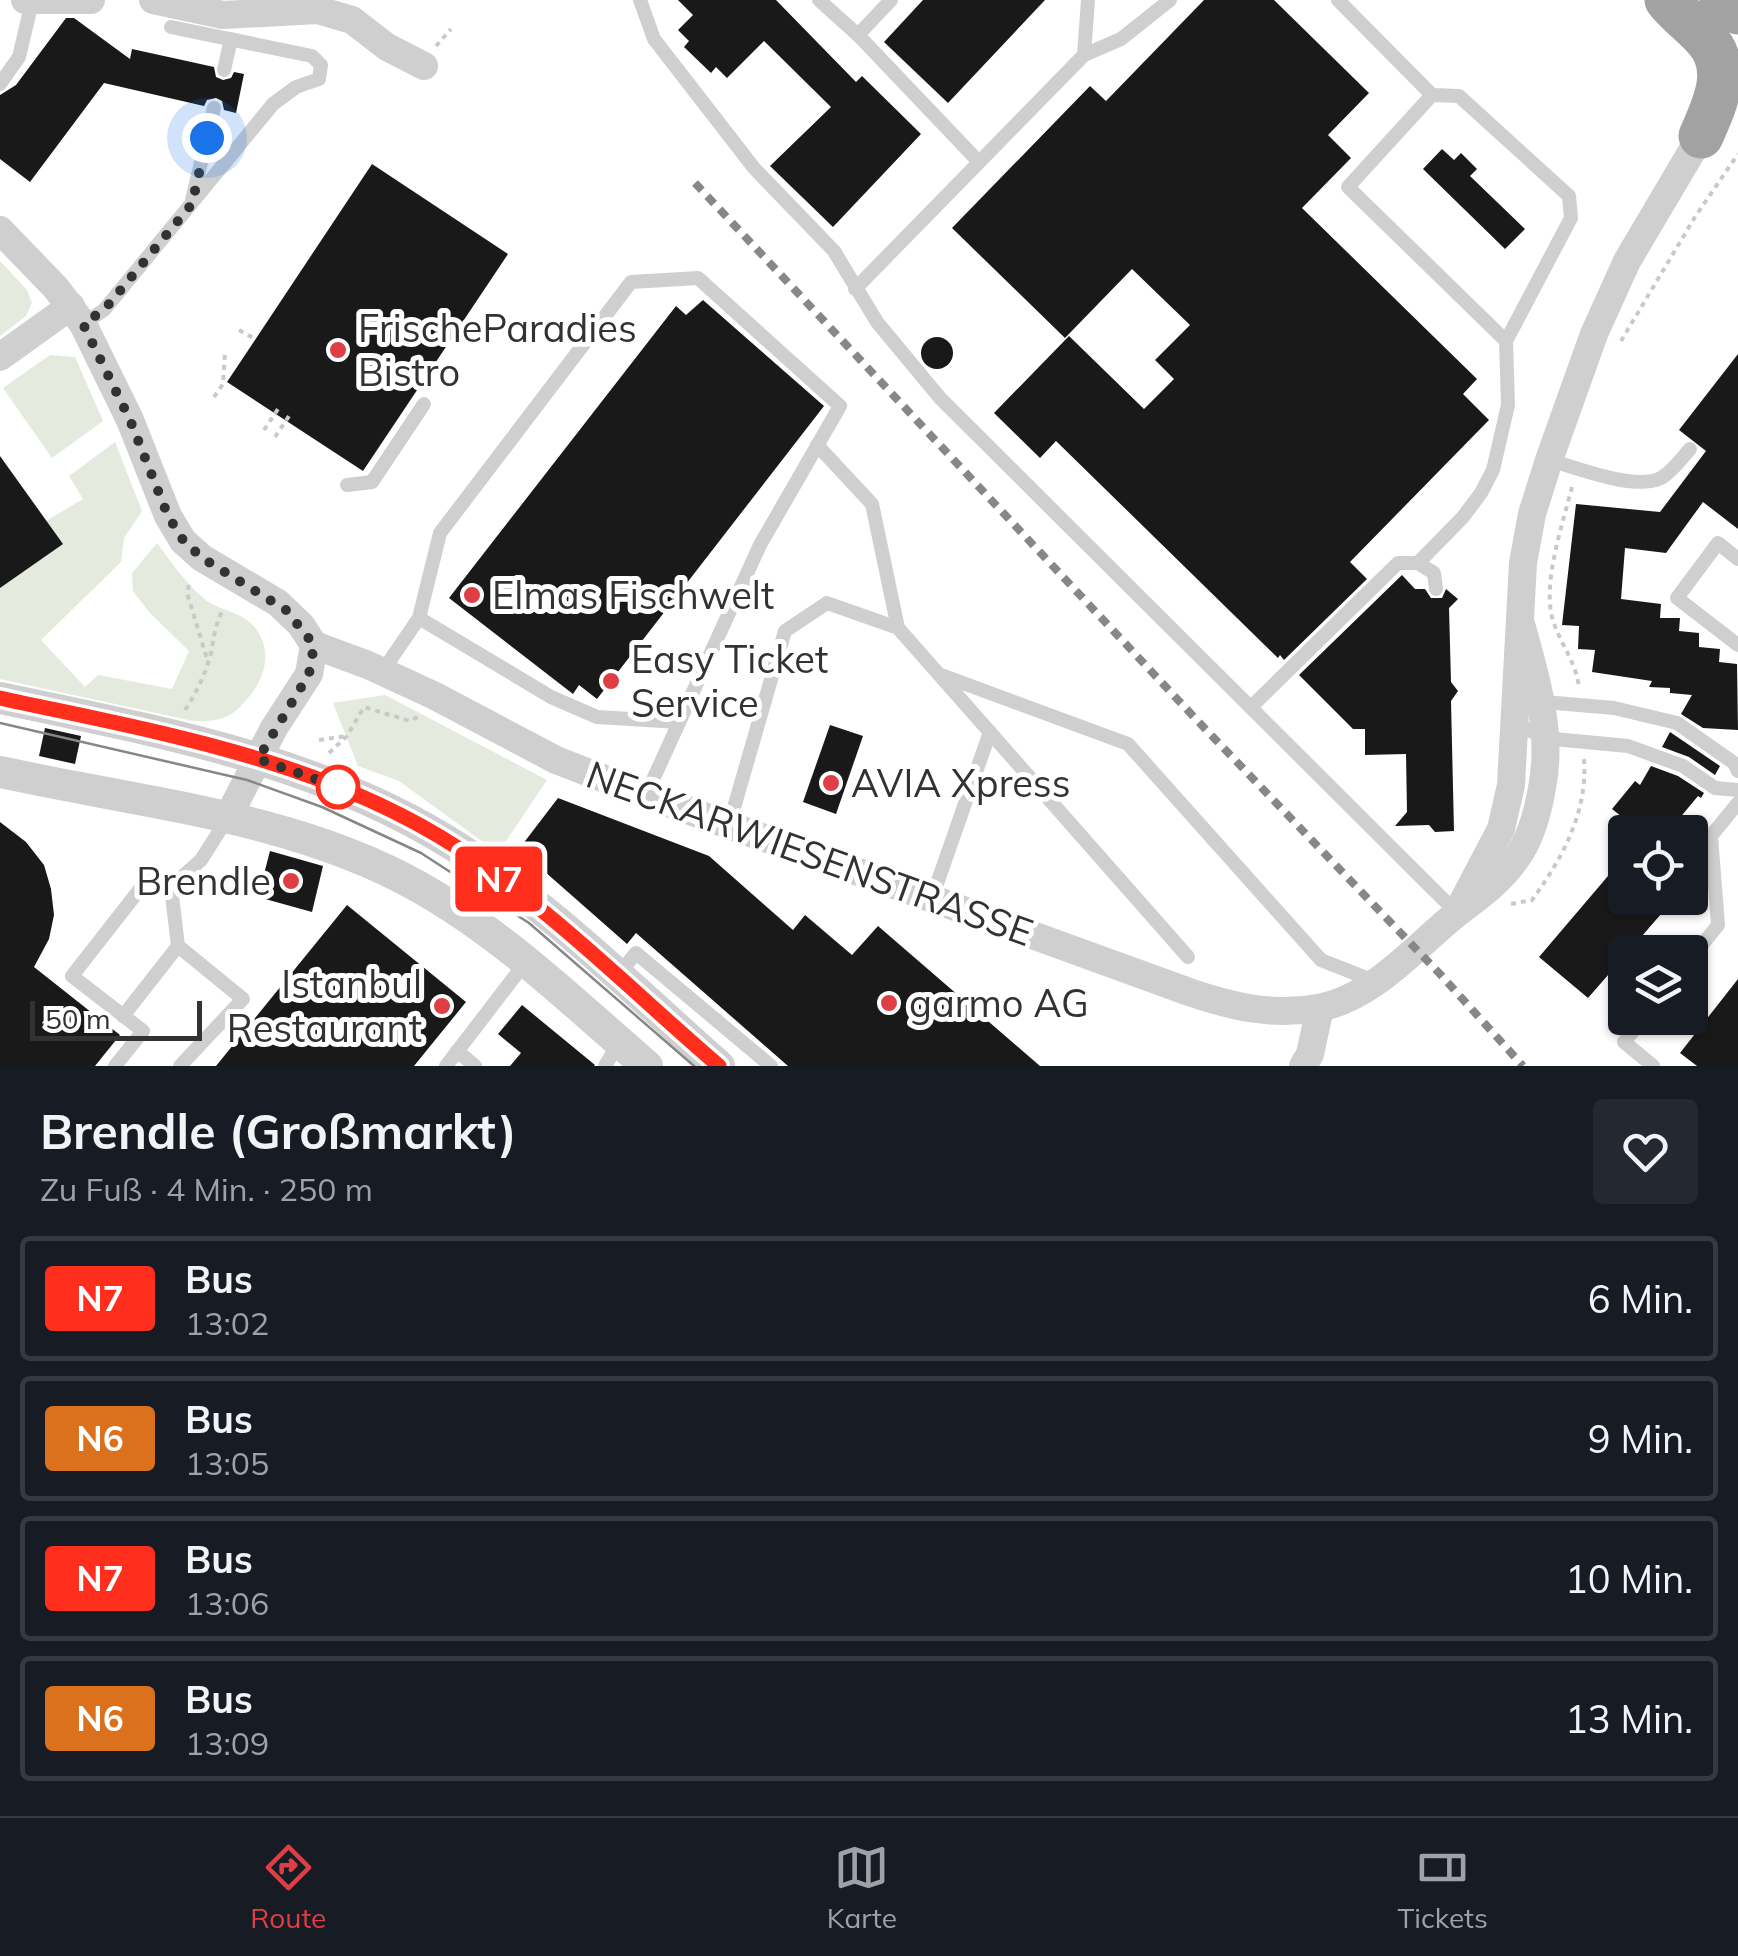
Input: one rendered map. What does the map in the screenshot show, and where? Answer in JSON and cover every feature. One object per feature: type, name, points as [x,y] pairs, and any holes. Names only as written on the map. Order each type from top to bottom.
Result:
[{"type":"highway","points":[[1667,0],[1708,41],[1720,70],[1719,145]]},
{"type":"highway","points":[[1676,0],[1738,47]]},
{"type":"highway","points":[[1722,0],[1738,12]]},
{"type":"highway","points":[[1719,145],[1738,108]]},
{"type":"street","points":[[29,1],[92,0]]},
{"type":"street","points":[[153,0],[223,15],[318,10],[352,20],[387,47],[424,66]]},
{"type":"street","points":[[1457,913],[1501,830],[1511,785],[1523,563],[1532,514],[1549,460],[1594,334],[1627,261],[1719,145]]},
{"type":"street","points":[[0,230],[77,315],[130,420],[168,516],[183,540],[202,558],[286,610],[314,645],[309,674],[227,819]]},
{"type":"street","points":[[0,356],[77,315]]},
{"type":"street","points":[[1302,1066],[1310,1054],[1320,1008],[1342,1001],[1375,981],[1492,889],[1520,856],[1543,785],[1544,702],[1521,624]]},
{"type":"street","name":"NECKARWIESENSTRASSE","points":[[314,645],[434,696],[556,760],[729,825],[837,874],[932,898],[1238,1008],[1273,1012],[1320,1008]]},
{"type":"street","points":[[0,698],[176,736],[258,759],[383,807],[459,849],[540,911],[720,1066]]},
{"type":"street","points":[[0,772],[227,819],[311,841],[368,862],[418,886],[473,921],[526,962],[612,1054],[647,1066]]},
{"type":"lane","points":[[640,0],[654,39],[754,168],[834,251],[877,322],[940,398],[1457,913]]},
{"type":"lane","points":[[819,0],[979,162]]},
{"type":"lane","points":[[858,36],[892,0]]},
{"type":"lane","points":[[1084,55],[1088,0]]},
{"type":"lane","points":[[855,289],[1084,55],[1121,39],[1170,0]]},
{"type":"lane","points":[[1338,0],[1432,95],[1459,96],[1569,196],[1571,218],[1506,341],[1508,405],[1492,470],[1482,493],[1463,517],[1418,562]]},
{"type":"lane","points":[[0,84],[19,58],[29,1]]},
{"type":"lane","points":[[77,315],[104,310],[273,104],[296,87],[319,78],[321,65],[312,56],[171,26]]},
{"type":"lane","points":[[224,70],[232,38]]},
{"type":"lane","points":[[1432,95],[1348,187],[1506,341]]},
{"type":"lane","points":[[192,204],[214,108]]},
{"type":"lane","points":[[382,672],[419,618],[440,533],[631,282],[698,278],[840,406],[760,545],[646,795]]},
{"type":"lane","points":[[348,486],[372,482],[424,404]]},
{"type":"lane","points":[[817,445],[872,504],[898,628]]},
{"type":"lane","points":[[1549,460],[1620,480],[1646,482],[1664,477],[1690,449]]},
{"type":"lane","points":[[1738,559],[1718,543],[1677,598],[1738,645]]},
{"type":"lane","points":[[1251,707],[1398,562],[1418,562],[1434,573],[1436,589]]},
{"type":"lane","points":[[729,825],[785,631],[827,604],[898,628],[1188,957]]},
{"type":"lane","points":[[419,618],[550,697],[597,717],[679,722]]},
{"type":"lane","points":[[939,674],[1128,744],[1321,960],[1375,981]]},
{"type":"lane","points":[[1512,720],[1544,702],[1614,708],[1677,722],[1734,763],[1738,771]]},
{"type":"lane","points":[[1512,720],[1543,738],[1628,746],[1683,766],[1715,788],[1738,790]]},
{"type":"lane","points":[[932,898],[990,732]]},
{"type":"lane","points":[[1708,938],[1718,926],[1711,836],[1738,802]]},
{"type":"lane","points":[[180,1066],[244,999],[178,946],[170,887],[201,860],[227,819]]},
{"type":"lane","points":[[115,1066],[142,1032],[72,976],[151,875]]},
{"type":"lane","points":[[123,1016],[178,946]]},
{"type":"lane","points":[[616,976],[636,953],[771,1066]]},
{"type":"lane","points":[[446,1066],[526,962]]},
{"type":"lane","points":[[1630,1035],[1624,1042],[1653,1066]]},
{"type":"lane","points":[[457,1052],[476,1066]]},
{"type":"path","points":[[1620,342],[1695,217],[1719,145]]},
{"type":"path","points":[[240,330],[255,339]]},
{"type":"path","points":[[214,397],[222,384],[225,352]]},
{"type":"path","points":[[264,430],[280,406]]},
{"type":"path","points":[[275,437],[290,413]]},
{"type":"path","points":[[1570,493],[1553,560],[1552,616],[1578,674]]},
{"type":"path","points":[[190,584],[187,594],[208,662]]},
{"type":"path","points":[[180,720],[198,691],[215,624],[223,610]]},
{"type":"path","points":[[329,754],[347,736],[364,707],[410,722],[419,718],[434,696]]},
{"type":"path","points":[[319,740],[347,736]]},
{"type":"shaded area","points":[[0,261],[27,290],[32,303],[26,316],[0,336]]},
{"type":"shaded area","points":[[50,355],[75,357],[103,421],[52,458],[3,388]]},
{"type":"shaded area","points":[[115,442],[142,511],[124,538],[121,562],[41,640],[85,687],[98,675],[172,689],[189,651],[133,591],[132,573],[157,543],[196,591],[212,604],[244,618],[260,634],[265,664],[258,684],[239,708],[227,716],[193,721],[0,679],[0,588],[62,544],[46,521],[83,499],[69,476]]},
{"type":"shaded area","points":[[385,695],[547,780],[498,853],[399,781],[358,766],[333,703]]},
{"type":"building","points":[[678,0],[776,0],[856,82],[862,76],[921,134],[833,227],[770,166],[831,107],[764,41],[727,78],[716,67],[711,73],[684,47],[689,41],[678,30],[693,15]]},
{"type":"building","points":[[923,0],[1045,0],[948,103],[884,42]]},
{"type":"building","points":[[1204,0],[1274,0],[1369,93],[1328,135],[1351,158],[1302,208],[1477,379],[1463,394],[1489,420],[1350,562],[1367,579],[1284,660],[1056,441],[1040,458],[994,413],[1069,336],[1144,409],[1174,379],[1155,360],[1190,325],[1132,269],[1065,338],[952,228],[1090,86],[1106,101]]},
{"type":"building","points":[[66,18],[74,18],[130,59],[132,49],[214,67],[216,77],[223,80],[231,78],[234,72],[244,74],[236,113],[224,110],[222,101],[216,98],[207,100],[204,106],[104,83],[30,182],[0,159],[0,95],[16,85]]},
{"type":"building","points":[[1442,149],[1454,160],[1461,153],[1477,169],[1470,176],[1525,229],[1505,249],[1423,169]]},
{"type":"building","points":[[372,164],[508,254],[363,471],[227,382]]},
{"type":"building","points":[[703,300],[824,406],[597,699],[579,685],[573,694],[449,598],[676,306],[686,315]]},
{"type":"building","points":[[937,337],[948,342],[953,353],[948,364],[937,369],[926,364],[921,353],[926,342]]},
{"type":"building","points":[[1738,354],[1738,529],[1703,502],[1666,553],[1625,548],[1621,599],[1661,604],[1660,618],[1680,618],[1679,631],[1699,633],[1699,647],[1720,649],[1719,662],[1737,664],[1738,730],[1703,728],[1681,714],[1692,695],[1649,687],[1652,681],[1592,672],[1595,650],[1578,649],[1579,626],[1562,625],[1576,504],[1660,512],[1706,451],[1679,430]]},
{"type":"building","points":[[0,456],[63,544],[0,588]]},
{"type":"building","points":[[1402,575],[1415,589],[1425,589],[1431,598],[1442,598],[1446,589],[1458,599],[1449,608],[1451,682],[1458,691],[1451,701],[1454,831],[1435,832],[1429,825],[1395,826],[1407,812],[1406,754],[1365,755],[1365,729],[1353,729],[1299,675]]},
{"type":"building","points":[[830,725],[863,736],[836,814],[803,802]]},
{"type":"building","points":[[45,728],[81,736],[75,764],[39,756]]},
{"type":"building","points":[[1670,732],[1720,766],[1715,775],[1689,757],[1662,747]]},
{"type":"building","points":[[1651,766],[1678,776],[1704,793],[1682,815],[1620,815],[1612,809],[1635,781],[1640,785]]},
{"type":"building","points":[[558,798],[709,856],[793,930],[805,915],[852,955],[878,926],[1040,1066],[788,1066],[636,933],[627,944],[519,849]]},
{"type":"building","points":[[0,822],[26,842],[44,865],[51,889],[54,915],[49,939],[34,967],[120,1035],[95,1066],[0,1066]]},
{"type":"building","name":"Brendle","points":[[270,851],[323,866],[312,912],[258,897]]},
{"type":"building","points":[[1608,876],[1608,915],[1660,915],[1643,935],[1608,935],[1608,975],[1588,998],[1539,957]]},
{"type":"building","points":[[347,905],[466,1002],[414,1066],[216,1066]]},
{"type":"building","points":[[1738,979],[1738,1066],[1697,1066],[1680,1053],[1694,1035],[1708,1035],[1708,1017]]},
{"type":"building","points":[[522,1005],[595,1065],[510,1066],[521,1053],[498,1034]]},
{"type":"tram line","points":[[0,723],[247,780],[322,807],[421,853],[529,923],[694,1066]]},
{"type":"railway","points":[[695,183],[1523,1066]]},
{"type":"bus line","name":"N7","points":[[0,698],[176,736],[258,759],[383,807],[459,849],[540,911],[719,1066]]},
{"type":"place","name":"FrischeParadies Bistro","points":[[338,350]]},
{"type":"place","name":"Elmas Fischwelt","points":[[472,595]]},
{"type":"place","name":"Easy Ticket Service","points":[[611,681]]},
{"type":"place","name":"AVIA Xpress","points":[[831,783]]},
{"type":"place","name":"Brendle","points":[[291,881]]},
{"type":"place","name":"garmo AG","points":[[889,1003]]},
{"type":"place","name":"Istanbul Restaurant","points":[[442,1006]]},
{"type":"route","points":[[207,138],[192,204],[104,310],[83,324],[130,420],[168,516],[183,540],[202,558],[278,603],[314,645],[309,674],[258,759],[338,787]]}]
